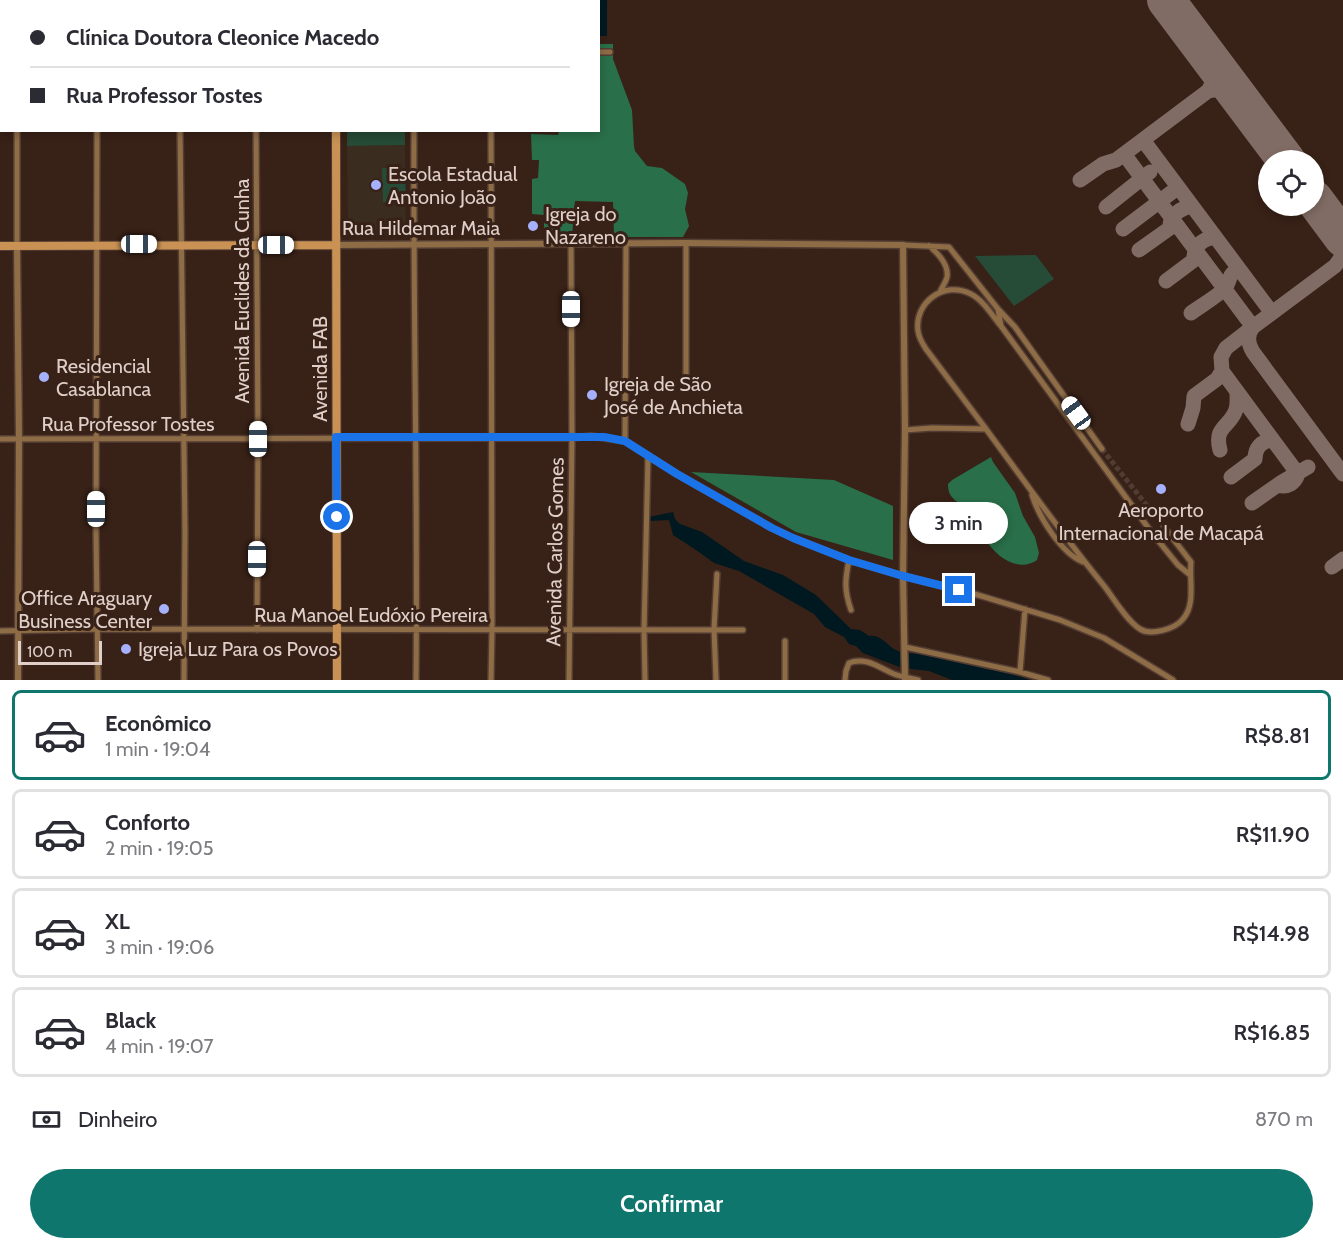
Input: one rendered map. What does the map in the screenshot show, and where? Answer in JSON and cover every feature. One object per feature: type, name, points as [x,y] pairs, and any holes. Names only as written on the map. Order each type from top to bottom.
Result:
[{"type":"main road","name":"Avenida FAB","points":[[336,132],[337,680]]},
{"type":"main road","name":"Rua Hildemar Maia","points":[[0,246],[336,245]]},
{"type":"street","points":[[600,52],[610,52]]},
{"type":"street","points":[[17,132],[18,680]]},
{"type":"street","points":[[97,132],[98,680]]},
{"type":"street","points":[[180,132],[184,680]]},
{"type":"street","name":"Avenida Euclides da Cunha","points":[[256,132],[257,630]]},
{"type":"street","points":[[414,132],[413,244],[417,437],[416,680]]},
{"type":"street","points":[[490,132],[491,680]]},
{"type":"street","points":[[686,243],[686,378]]},
{"type":"street","name":"Rua Hildemar Maia","points":[[336,245],[686,243],[950,247],[998,309]]},
{"type":"street","name":"Avenida Carlos Gomes","points":[[568,680],[572,438],[571,244]]},
{"type":"street","points":[[625,441],[626,244]]},
{"type":"street","points":[[903,245],[905,676]]},
{"type":"street","points":[[929,246],[937,253],[946,269],[947,277],[940,292]]},
{"type":"street","points":[[1164,527],[1191,562],[1191,597],[1184,618],[1178,624],[1165,629],[1145,631],[1134,624],[1085,562],[926,349],[920,339],[918,321],[925,304],[940,292],[956,289],[976,297],[1001,326],[1152,533],[1178,565],[1190,574]]},
{"type":"street","points":[[998,309],[1001,326]]},
{"type":"street","points":[[998,309],[1015,327],[1102,449]]},
{"type":"street","points":[[905,430],[986,429]]},
{"type":"street","name":"Rua Professor Tostes","points":[[0,439],[572,438],[591,436],[625,441],[772,528],[814,547],[849,560],[978,594],[1060,620],[1104,638],[1173,680]]},
{"type":"street","points":[[645,680],[648,456]]},
{"type":"street","points":[[849,560],[845,584],[846,597],[851,610]]},
{"type":"street","points":[[716,680],[714,630],[717,574]]},
{"type":"street","points":[[1020,672],[1024,609]]},
{"type":"street","name":"Rua Manoel Eudóxio Pereira","points":[[0,631],[743,630]]},
{"type":"street","points":[[785,641],[785,680]]},
{"type":"street","points":[[905,648],[1048,680]]},
{"type":"street","points":[[845,680],[849,663],[857,661],[869,662],[893,673],[918,680]]},
{"type":"shaded area","name":"Escola Estadual Antonio João","points":[[405,145],[406,235],[348,236],[347,146]]},
{"type":"green space","points":[[600,44],[613,44],[613,59],[632,110],[635,151],[647,166],[662,168],[685,184],[688,193],[685,209],[689,226],[683,237],[614,237],[613,202],[575,201],[572,236],[544,237],[544,215],[532,214],[532,179],[538,178],[539,160],[532,160],[531,134],[558,135],[559,132],[600,132]]},
{"type":"green space","points":[[347,132],[405,132],[405,145],[347,146]]},
{"type":"green space","points":[[382,168],[405,168],[406,202],[383,202]]},
{"type":"green space","points":[[1036,255],[1054,279],[1014,306],[975,256]]},
{"type":"green space","points":[[991,457],[1015,493],[1023,516],[1035,537],[1039,553],[1037,560],[1030,564],[1016,564],[996,552],[986,540],[975,517],[949,492],[948,484],[952,480]]},
{"type":"green space","points":[[691,472],[834,480],[893,506],[893,560],[796,532]]},
{"type":"water","points":[[600,0],[607,0],[607,36],[600,36]]},
{"type":"water","points":[[673,512],[680,524],[702,532],[744,561],[783,575],[816,595],[851,629],[878,637],[901,652],[927,653],[990,670],[999,670],[1030,680],[952,680],[929,671],[902,668],[863,653],[856,646],[849,644],[844,637],[825,627],[814,614],[739,571],[714,563],[673,535],[669,520],[649,521],[649,517]]},
{"type":"taxiway","points":[[1080,180],[1103,164],[1116,160],[1208,91],[1214,76],[1210,60]]},
{"type":"taxiway","points":[[1208,91],[1224,90],[1238,96]]},
{"type":"taxiway","points":[[1143,140],[1272,313]]},
{"type":"taxiway","points":[[1124,154],[1253,327]]},
{"type":"taxiway","points":[[1106,207],[1150,172]]},
{"type":"taxiway","points":[[1123,229],[1177,186]]},
{"type":"taxiway","points":[[1139,250],[1170,228],[1171,219],[1176,213],[1192,206]]},
{"type":"taxiway","points":[[1340,234],[1343,249]]},
{"type":"taxiway","points":[[1166,281],[1194,260],[1199,244],[1215,237]]},
{"type":"taxiway","points":[[1343,251],[1335,266],[1253,327],[1249,339],[1253,352],[1343,474]]},
{"type":"taxiway","points":[[1191,313],[1215,297],[1226,287],[1232,274],[1240,271]]},
{"type":"taxiway","points":[[1253,327],[1226,348],[1221,357],[1222,371],[1298,474],[1291,484],[1278,485]]},
{"type":"taxiway","points":[[1188,424],[1194,396],[1217,379],[1222,371]]},
{"type":"taxiway","points":[[1220,450],[1220,432],[1235,412],[1237,393]]},
{"type":"taxiway","points":[[1231,477],[1255,459],[1259,446],[1272,440]]},
{"type":"taxiway","points":[[1252,503],[1308,467]]},
{"type":"taxiway","points":[[1332,567],[1343,559]]},
{"type":"runway","points":[[1166,0],[1278,150]]},
{"type":"runway","points":[[1324,212],[1343,238]]},
{"type":"tunnel","points":[[1102,449],[1164,527]]},
{"type":"place","name":"Escola Estadual Antonio João","points":[[376,185]]},
{"type":"place","name":"Igreja do Nazareno","points":[[533,226]]},
{"type":"place","name":"Residencial Casablanca","points":[[44,377]]},
{"type":"place","name":"Igreja de São José de Anchieta","points":[[592,395]]},
{"type":"place","name":"Aeroporto Internacional de Macapá","points":[[1161,489]]},
{"type":"place","name":"Office Araguary Business Center","points":[[164,609]]},
{"type":"place","name":"Igreja Luz Para os Povos","points":[[126,649]]},
{"type":"route","points":[[337,517],[336,437],[604,437],[625,441],[677,474],[793,538],[849,560],[959,590]]}]
